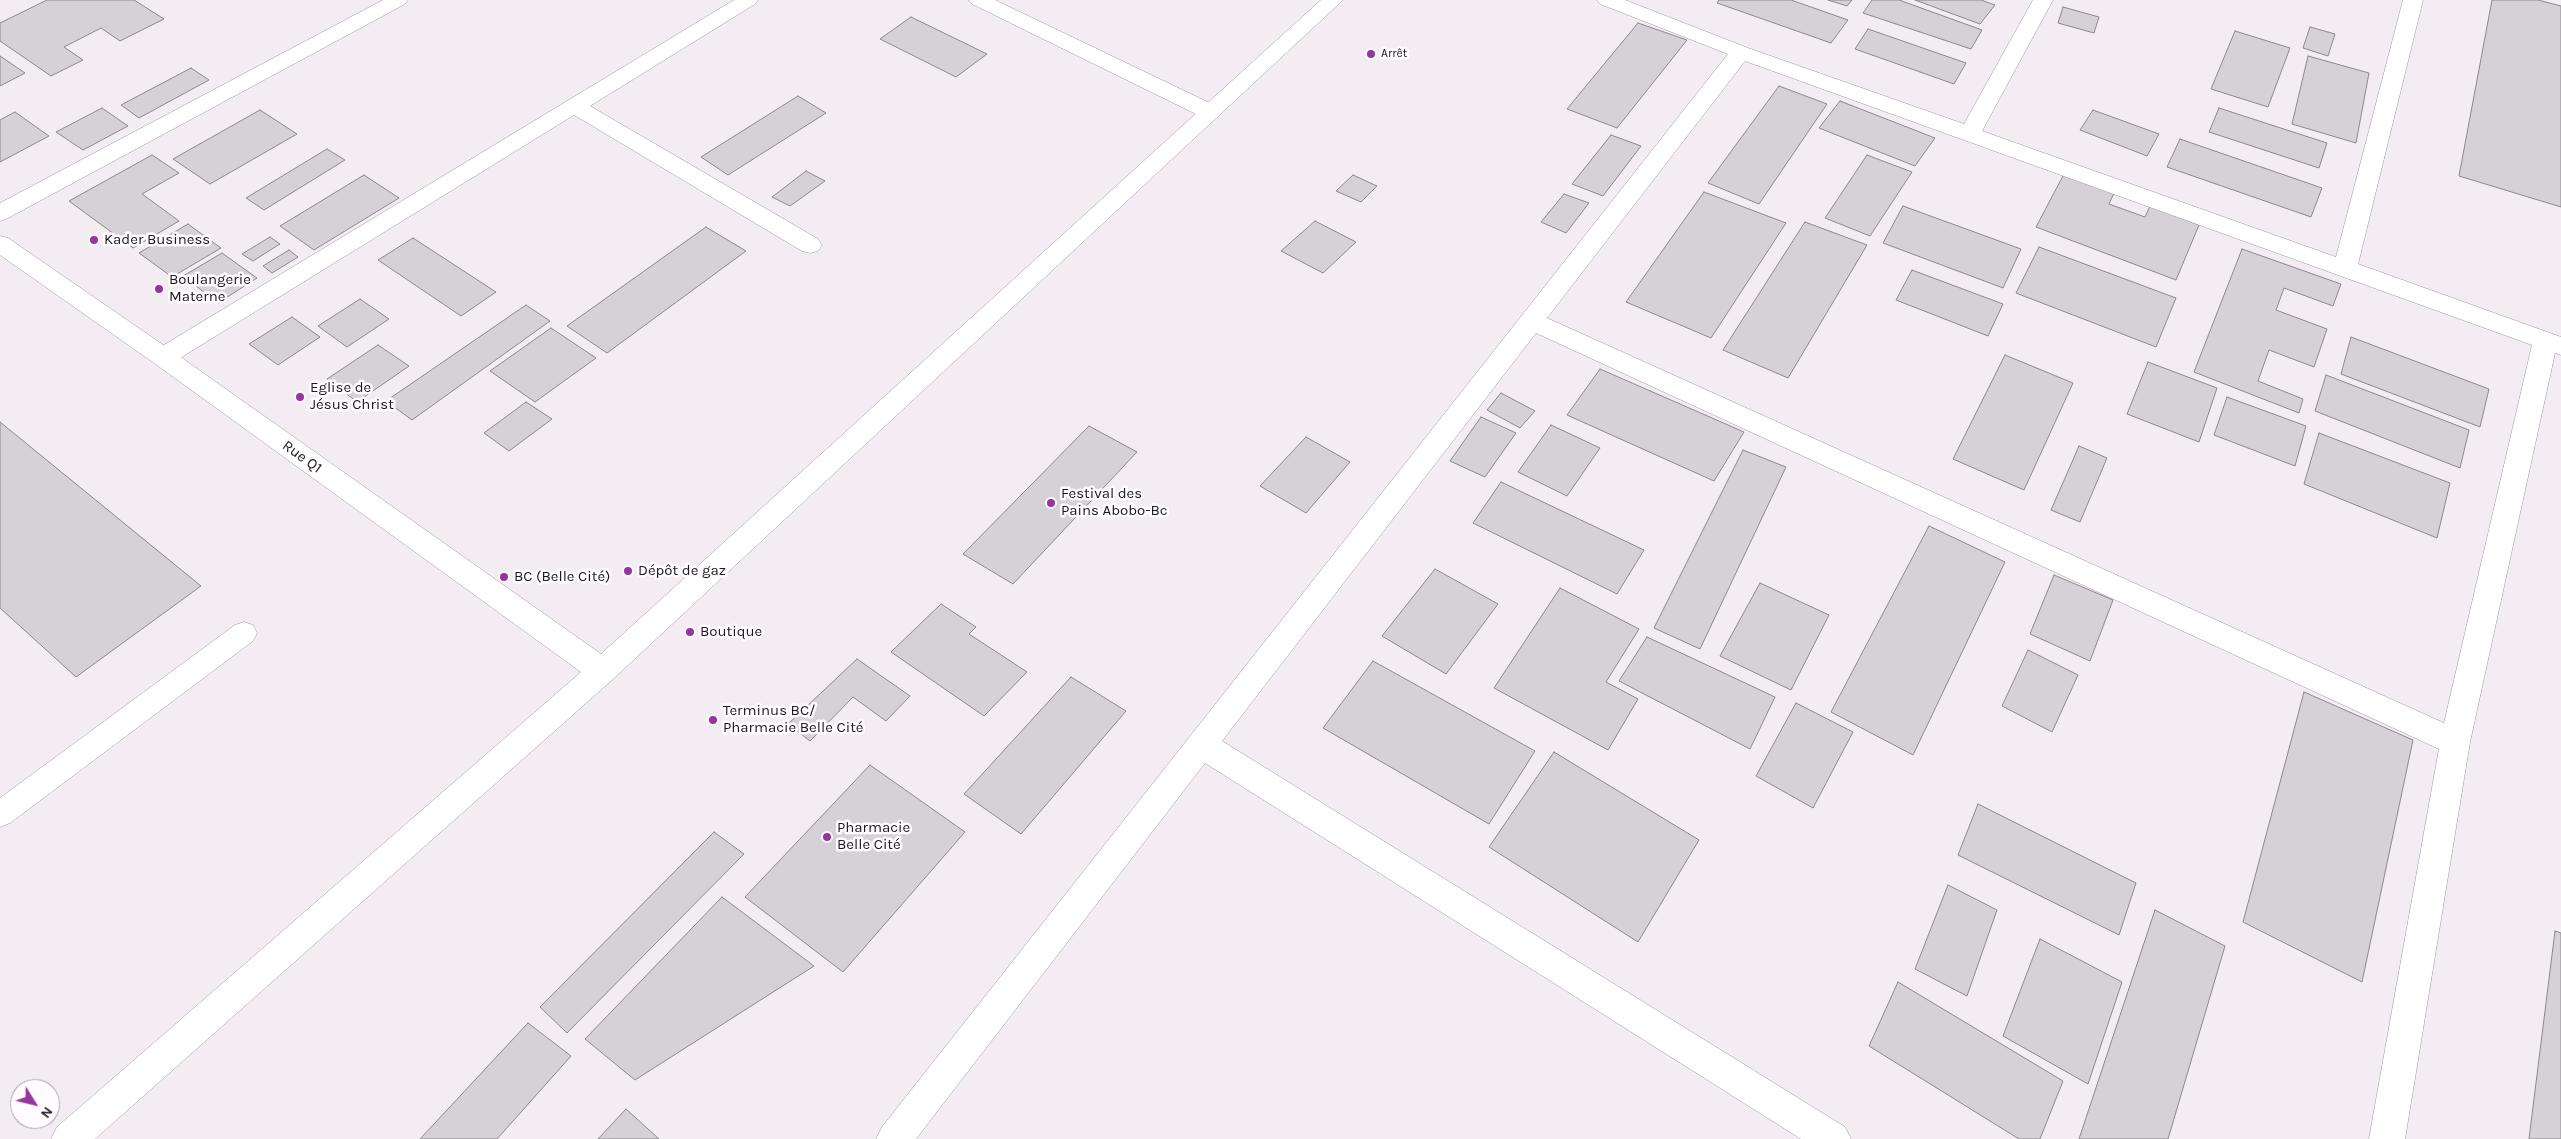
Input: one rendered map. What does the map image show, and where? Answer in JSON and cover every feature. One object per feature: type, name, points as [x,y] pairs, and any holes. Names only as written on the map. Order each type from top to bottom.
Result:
[{"type":"street","points":[[0,213],[396,0]]},
{"type":"street","points":[[163,357],[748,0]]},
{"type":"street","points":[[979,0],[1210,112]]},
{"type":"street","points":[[69,1139],[602,671],[1333,0]]},
{"type":"street","points":[[1607,0],[1742,52],[2553,343],[2455,742],[2387,1139]]},
{"type":"street","points":[[1970,134],[2043,0]]},
{"type":"street","points":[[2345,269],[2413,0]]},
{"type":"street","points":[[894,1139],[1742,52]]},
{"type":"street","points":[[574,106],[810,245]]},
{"type":"street","name":"Rue Q1","points":[[0,244],[163,357],[602,671]]},
{"type":"street","points":[[1531,321],[2455,742]]},
{"type":"street","points":[[1203,745],[1833,1139]]},
{"type":"lane","points":[[0,814],[244,633]]},
{"type":"building","points":[[47,0],[134,0],[164,19],[120,41],[101,28],[64,47],[83,60],[51,76],[0,41],[0,23]]},
{"type":"building","points":[[1719,0],[1791,0],[1848,20],[1831,43],[1717,3]]},
{"type":"building","points":[[1828,0],[1852,0],[1847,6]]},
{"type":"building","points":[[1872,0],[1899,0],[1982,30],[1971,49],[1863,13]]},
{"type":"building","points":[[1915,0],[1981,0],[1995,5],[1980,24]]},
{"type":"building","points":[[2492,0],[2538,0],[2561,6],[2561,207],[2459,176]]},
{"type":"building","points":[[2063,7],[2099,17],[2094,33],[2058,23]]},
{"type":"building","points":[[911,17],[987,54],[956,77],[880,39]]},
{"type":"building","points":[[1638,23],[1687,40],[1617,128],[1567,109]]},
{"type":"building","points":[[2310,27],[2335,34],[2328,56],[2303,48]]},
{"type":"building","points":[[1868,29],[1966,63],[1954,84],[1855,49]]},
{"type":"building","points":[[2235,31],[2290,48],[2268,107],[2211,89]]},
{"type":"building","points":[[0,56],[25,73],[0,86]]},
{"type":"building","points":[[2308,56],[2369,73],[2356,143],[2292,124]]},
{"type":"building","points":[[191,68],[209,80],[139,118],[121,105]]},
{"type":"building","points":[[1779,86],[1827,104],[1759,204],[1708,183]]},
{"type":"building","points":[[798,96],[826,113],[728,175],[701,157]]},
{"type":"building","points":[[1840,101],[1935,138],[1915,166],[1819,128]]},
{"type":"building","points":[[102,108],[128,126],[83,150],[56,132]]},
{"type":"building","points":[[2219,108],[2327,143],[2319,168],[2209,132]]},
{"type":"building","points":[[260,110],[297,134],[210,184],[173,159]]},
{"type":"building","points":[[2093,110],[2159,134],[2147,156],[2080,130]]},
{"type":"building","points":[[15,112],[49,136],[0,162],[0,120]]},
{"type":"building","points":[[1611,135],[1641,146],[1603,196],[1572,184]]},
{"type":"building","points":[[2180,139],[2322,188],[2311,217],[2167,167]]},
{"type":"building","points":[[327,149],[345,160],[264,210],[246,198]]},
{"type":"building","points":[[152,155],[179,173],[142,194],[179,221],[133,248],[69,201]]},
{"type":"building","points":[[1867,155],[1912,172],[1870,236],[1825,218]]},
{"type":"building","points":[[806,171],[825,181],[790,206],[772,197]]},
{"type":"building","points":[[2064,174],[2115,191],[2109,204],[2145,217],[2150,206],[2199,225],[2176,280],[2036,227]]},
{"type":"building","points":[[364,175],[399,198],[314,250],[280,226]]},
{"type":"building","points":[[1353,175],[1377,186],[1361,202],[1336,191]]},
{"type":"building","points":[[1704,192],[1786,223],[1711,338],[1626,302]]},
{"type":"building","points":[[1564,194],[1589,203],[1566,233],[1541,222]]},
{"type":"building","points":[[1903,206],[2021,249],[2003,288],[1883,243]]},
{"type":"building","points":[[1315,221],[1356,242],[1323,273],[1281,251]]},
{"type":"building","points":[[1805,222],[1867,245],[1788,378],[1723,350]]},
{"type":"building","points":[[188,224],[221,248],[172,277],[139,253]]},
{"type":"building","points":[[706,227],[746,251],[607,353],[567,326]]},
{"type":"building","points":[[270,237],[280,244],[253,261],[242,254]]},
{"type":"building","points":[[413,238],[496,292],[461,316],[378,260]]},
{"type":"building","points":[[2039,247],[2176,298],[2156,347],[2016,293]]},
{"type":"building","points":[[2242,249],[2341,284],[2333,306],[2284,288],[2276,310],[2327,329],[2314,367],[2269,350],[2258,381],[2303,399],[2299,413],[2194,372]]},
{"type":"building","points":[[289,250],[298,257],[272,273],[263,266]]},
{"type":"building","points":[[222,253],[257,278],[218,303],[183,276]]},
{"type":"building","points":[[1912,270],[2003,304],[1988,336],[1896,300]]},
{"type":"building","points":[[360,299],[389,319],[347,347],[318,326]]},
{"type":"building","points":[[526,305],[550,321],[412,420],[386,401]]},
{"type":"building","points":[[292,317],[320,337],[278,365],[249,344]]},
{"type":"building","points":[[551,328],[596,358],[535,402],[490,371]]},
{"type":"building","points":[[2351,337],[2489,389],[2480,427],[2341,374]]},
{"type":"building","points":[[378,345],[409,366],[357,402],[327,379]]},
{"type":"building","points":[[2005,355],[2073,383],[2024,490],[1953,459]]},
{"type":"building","points":[[2148,362],[2217,388],[2199,442],[2127,414]]},
{"type":"building","points":[[1600,369],[1744,432],[1714,481],[1567,415]]},
{"type":"building","points":[[2326,375],[2469,430],[2460,468],[2315,411]]},
{"type":"building","points":[[1501,393],[1535,411],[1520,428],[1487,410]]},
{"type":"building","points":[[2227,397],[2306,426],[2295,466],[2214,435]]},
{"type":"building","points":[[526,402],[552,419],[509,451],[484,433]]},
{"type":"building","points":[[1481,417],[1516,433],[1485,477],[1450,461]]},
{"type":"building","points":[[0,422],[201,586],[76,677],[0,608]]},
{"type":"building","points":[[1551,425],[1600,448],[1567,496],[1518,472]]},
{"type":"building","name":"Festival des Pains Abobo-Bc","points":[[1089,426],[1137,452],[1013,584],[963,554]]},
{"type":"building","points":[[2319,433],[2450,483],[2437,538],[2304,484]]},
{"type":"building","points":[[1306,437],[1350,462],[1306,513],[1260,486]]},
{"type":"building","points":[[2079,446],[2107,458],[2080,522],[2051,510]]},
{"type":"building","points":[[1743,450],[1786,467],[1700,649],[1654,628]]},
{"type":"building","points":[[1501,482],[1644,550],[1617,594],[1473,523]]},
{"type":"building","points":[[1929,526],[2005,562],[1913,755],[1831,712]]},
{"type":"building","points":[[1435,569],[1498,604],[1446,674],[1382,636]]},
{"type":"building","points":[[2054,575],[2113,600],[2090,661],[2030,634]]},
{"type":"building","points":[[1760,583],[1829,615],[1791,690],[1720,656]]},
{"type":"building","points":[[1560,588],[1639,629],[1606,682],[1638,699],[1608,750],[1494,688]]},
{"type":"building","points":[[941,604],[976,627],[969,634],[1027,672],[984,716],[891,652]]},
{"type":"building","points":[[1647,637],[1775,697],[1750,749],[1619,681]]},
{"type":"building","points":[[2028,650],[2078,675],[2052,732],[2002,706]]},
{"type":"building","points":[[857,659],[910,696],[886,721],[853,697],[810,741],[788,724]]},
{"type":"building","points":[[1373,661],[1535,751],[1489,824],[1323,728]]},
{"type":"building","points":[[1071,677],[1126,711],[1021,834],[964,794]]},
{"type":"building","points":[[2304,692],[2413,740],[2362,982],[2243,922]]},
{"type":"building","points":[[1796,703],[1853,732],[1813,808],[1756,776]]},
{"type":"building","points":[[1554,752],[1699,840],[1638,942],[1489,847]]},
{"type":"building","points":[[870,765],[965,832],[843,972],[745,897]]},
{"type":"building","points":[[1978,804],[2136,883],[2119,935],[1958,855]]},
{"type":"building","points":[[714,832],[744,854],[567,1033],[540,1007]]},
{"type":"building","points":[[1948,885],[1997,910],[1967,996],[1915,969]]},
{"type":"building","points":[[722,897],[814,966],[635,1080],[585,1039]]},
{"type":"building","points":[[2155,910],[2225,946],[2168,1139],[2079,1139]]},
{"type":"building","points":[[2555,931],[2561,933],[2561,1139],[2529,1139]]},
{"type":"building","points":[[2040,939],[2122,982],[2088,1084],[2003,1036]]},
{"type":"building","points":[[1898,982],[2063,1081],[2040,1139],[2019,1139],[1869,1046]]},
{"type":"building","points":[[528,1023],[571,1056],[497,1139],[420,1139]]},
{"type":"building","points":[[626,1109],[659,1139],[598,1139]]},
{"type":"place","name":"Arrêt","points":[[1371,54]]},
{"type":"place","name":"Kader Business","points":[[94,240]]},
{"type":"place","name":"Boulangerie Materne","points":[[159,289]]},
{"type":"place","name":"Eglise de Jésus Christ","points":[[300,397]]},
{"type":"place","name":"Festival des Pains Abobo-Bc","points":[[1051,503]]},
{"type":"place","name":"Dépôt de gaz","points":[[628,571]]},
{"type":"place","name":"BC (Belle Cité)","points":[[504,577]]},
{"type":"place","name":"Boutique","points":[[690,632]]},
{"type":"place","name":"Terminus BC/ Pharmacie Belle Cité","points":[[713,720]]},
{"type":"place","name":"Pharmacie Belle Cité","points":[[827,837]]}]
